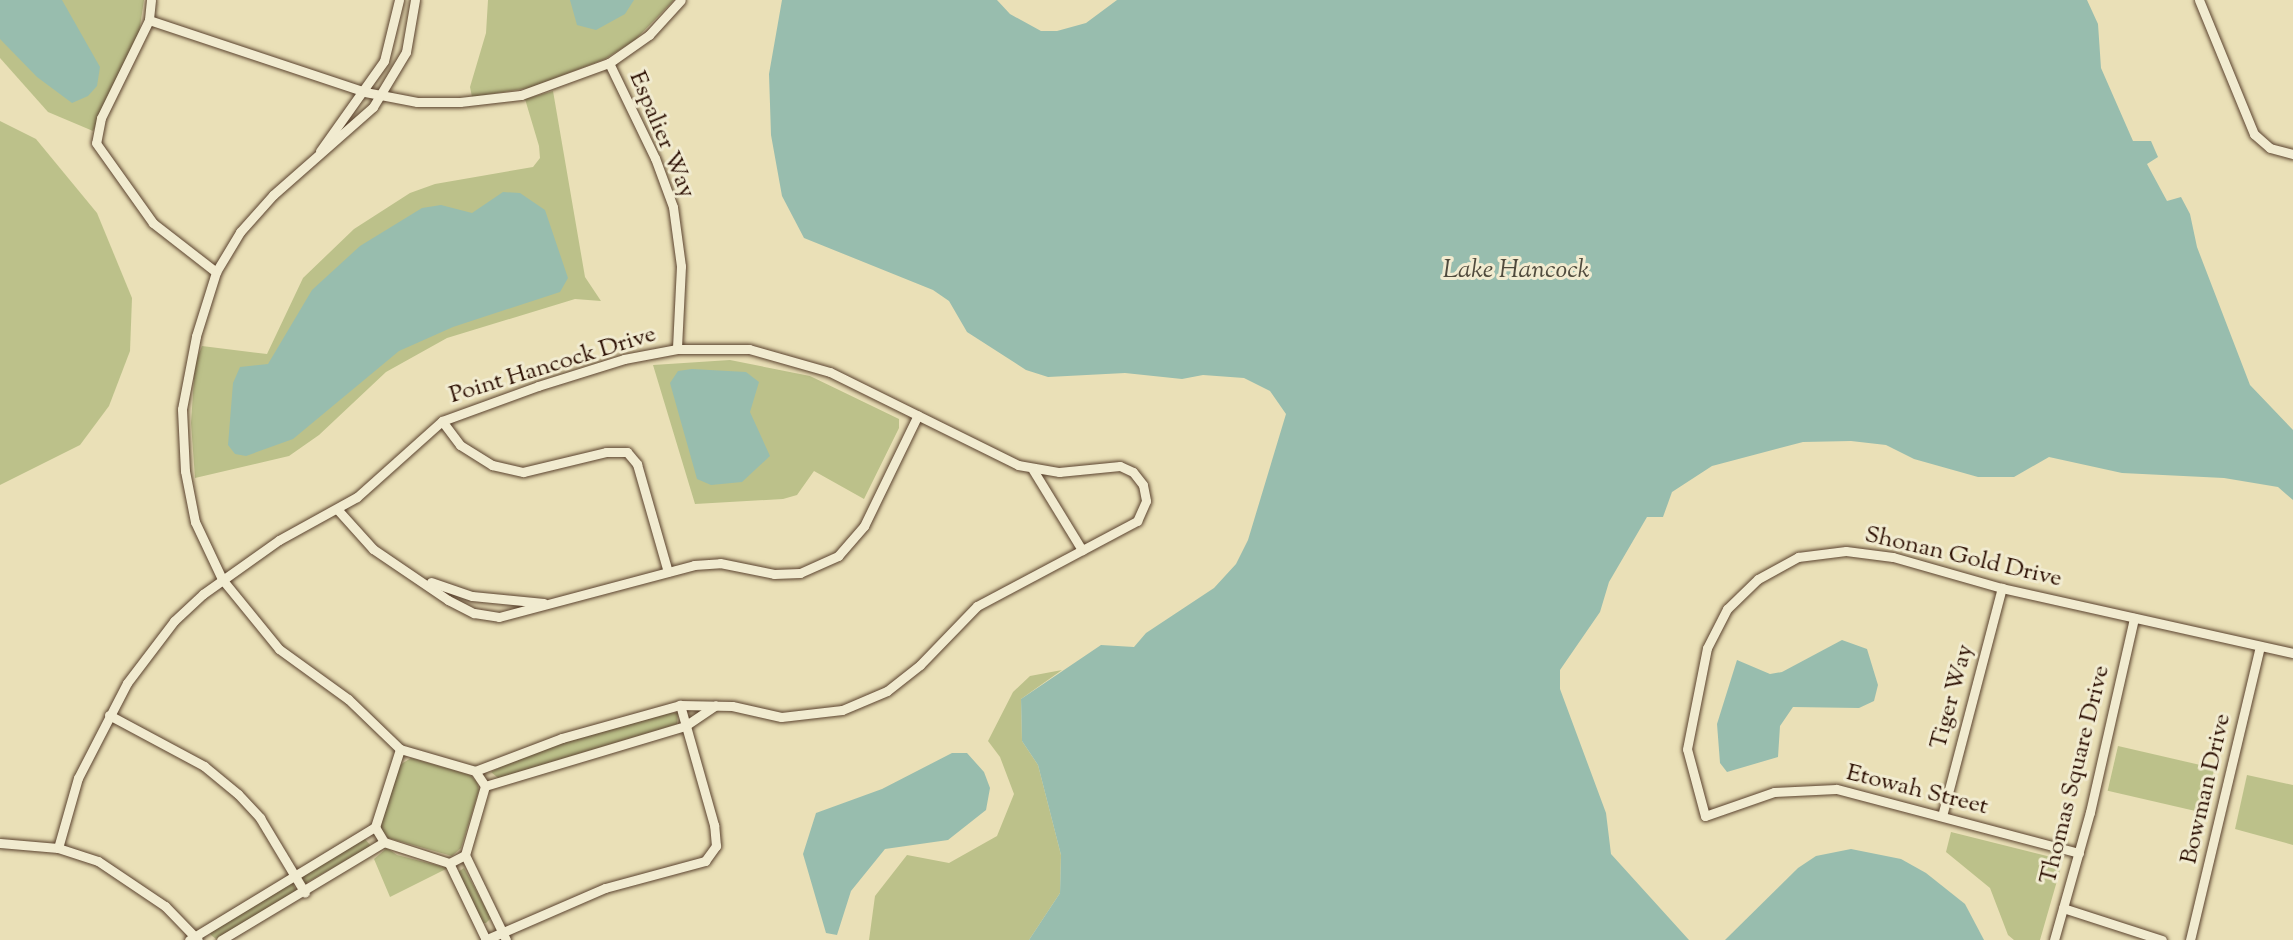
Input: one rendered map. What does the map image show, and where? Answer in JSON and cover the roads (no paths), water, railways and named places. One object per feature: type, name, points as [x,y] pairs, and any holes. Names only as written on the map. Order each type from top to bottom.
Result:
[{"type":"street","points":[[151,0],[149,20],[101,118],[96,143],[153,223],[172,242],[216,272]]},
{"type":"street","points":[[307,165],[365,92],[390,44],[399,0]]},
{"type":"street","points":[[415,0],[406,52],[382,95],[356,126],[307,165],[240,232],[216,272],[196,336],[182,409],[182,445],[195,522],[222,579],[279,649],[348,699],[400,749],[475,771],[485,786],[465,855],[504,937]]},
{"type":"street","points":[[149,20],[365,92],[416,102],[485,101],[521,95],[609,63],[649,35],[681,0]]},
{"type":"street","points":[[2199,0],[2254,134],[2270,148],[2293,154]]},
{"type":"street","name":"Espalier Way","points":[[609,63],[655,158],[673,207],[681,266],[677,349]]},
{"type":"street","name":"Point Hancock Drive","points":[[58,848],[78,778],[109,715],[151,649],[222,579],[279,540],[337,509],[388,472],[442,421],[624,359],[677,349],[740,349],[789,358],[830,372],[1033,470],[1059,472],[1120,466],[1133,472],[1143,485],[1144,507],[1136,521],[976,606],[920,665],[887,691],[842,710],[781,717],[717,704],[680,705],[562,738],[475,771]]},
{"type":"street","points":[[426,580],[448,600],[474,613],[499,617],[668,572],[720,563],[774,574],[800,573],[838,556],[864,526],[918,415]]},
{"type":"street","points":[[442,421],[460,445],[492,465],[523,472],[606,452],[627,452],[638,464],[668,572]]},
{"type":"street","points":[[1033,470],[1082,550]]},
{"type":"street","points":[[337,509],[373,549],[426,580],[472,596],[549,603]]},
{"type":"street","name":"Shonan Gold Drive","points":[[1705,816],[1687,749],[1692,704],[1712,638],[1727,609],[1758,579],[1798,557],[1846,551],[1893,556],[2002,588],[2293,653]]},
{"type":"street","name":"Tiger Way","points":[[1942,817],[2002,588]]},
{"type":"street","name":"Thomas Square Drive","points":[[2054,940],[2078,853],[2134,618]]},
{"type":"street","name":"Bowman Drive","points":[[2190,940],[2260,646]]},
{"type":"street","points":[[485,786],[685,726],[717,704]]},
{"type":"street","points":[[449,863],[485,940],[504,937],[606,888],[705,861],[716,846],[714,825],[680,705]]},
{"type":"street","points":[[109,715],[204,766],[238,794],[260,818],[305,892]]},
{"type":"street","points":[[0,843],[58,848],[98,861],[138,885],[194,939],[375,827],[400,749]]},
{"type":"street","name":"Etowah Street","points":[[1705,816],[1774,792],[1836,789],[2078,853]]},
{"type":"street","points":[[375,827],[384,842],[449,863],[465,855]]},
{"type":"street","points":[[221,940],[305,892],[384,842]]},
{"type":"street","points":[[2063,908],[2162,940]]},
{"type":"water","points":[[0,0],[62,0],[100,67],[97,86],[88,96],[72,103],[37,77],[0,39]]},
{"type":"water","points":[[570,0],[634,0],[625,14],[596,30],[577,25]]},
{"type":"water","name":"Lake Hancock","points":[[782,0],[997,0],[1010,14],[1041,31],[1057,31],[1086,23],[1117,0],[2087,0],[2098,24],[2101,68],[2133,141],[2151,141],[2158,157],[2147,164],[2167,201],[2181,197],[2190,214],[2197,247],[2250,385],[2293,430],[2293,500],[2278,487],[2224,478],[2122,473],[2049,457],[2014,477],[1978,477],[1914,459],[1886,445],[1851,441],[1803,442],[1712,466],[1672,492],[1663,517],[1647,517],[1609,582],[1600,612],[1560,670],[1560,689],[1606,813],[1611,854],[1689,940],[1029,940],[1060,893],[1061,855],[1038,765],[1022,741],[1021,699],[1101,645],[1134,647],[1146,633],[1214,588],[1236,564],[1248,540],[1286,414],[1270,391],[1244,378],[1203,375],[1182,379],[1125,373],[1048,377],[1026,370],[967,332],[949,301],[933,290],[804,238],[782,196],[771,135],[769,74]]},
{"type":"water","points":[[503,192],[520,193],[545,210],[568,278],[560,292],[453,327],[399,351],[293,439],[246,456],[235,454],[228,445],[233,383],[240,367],[268,364],[312,290],[360,246],[422,208],[441,205],[472,213]]},
{"type":"water","points":[[692,369],[746,372],[759,382],[750,412],[770,456],[742,482],[711,485],[697,479],[670,383],[678,371]]},
{"type":"water","points":[[1842,640],[1867,649],[1878,685],[1874,701],[1859,708],[1793,707],[1780,726],[1778,757],[1727,772],[1720,763],[1717,724],[1737,660],[1770,674],[1782,672]]},
{"type":"water","points":[[952,753],[967,753],[984,772],[990,788],[986,810],[948,840],[885,849],[851,891],[837,935],[826,933],[803,854],[816,813],[882,789]]},
{"type":"water","points":[[1851,849],[1901,859],[1926,873],[1965,904],[1984,940],[1725,940],[1798,868],[1816,856]]}]
